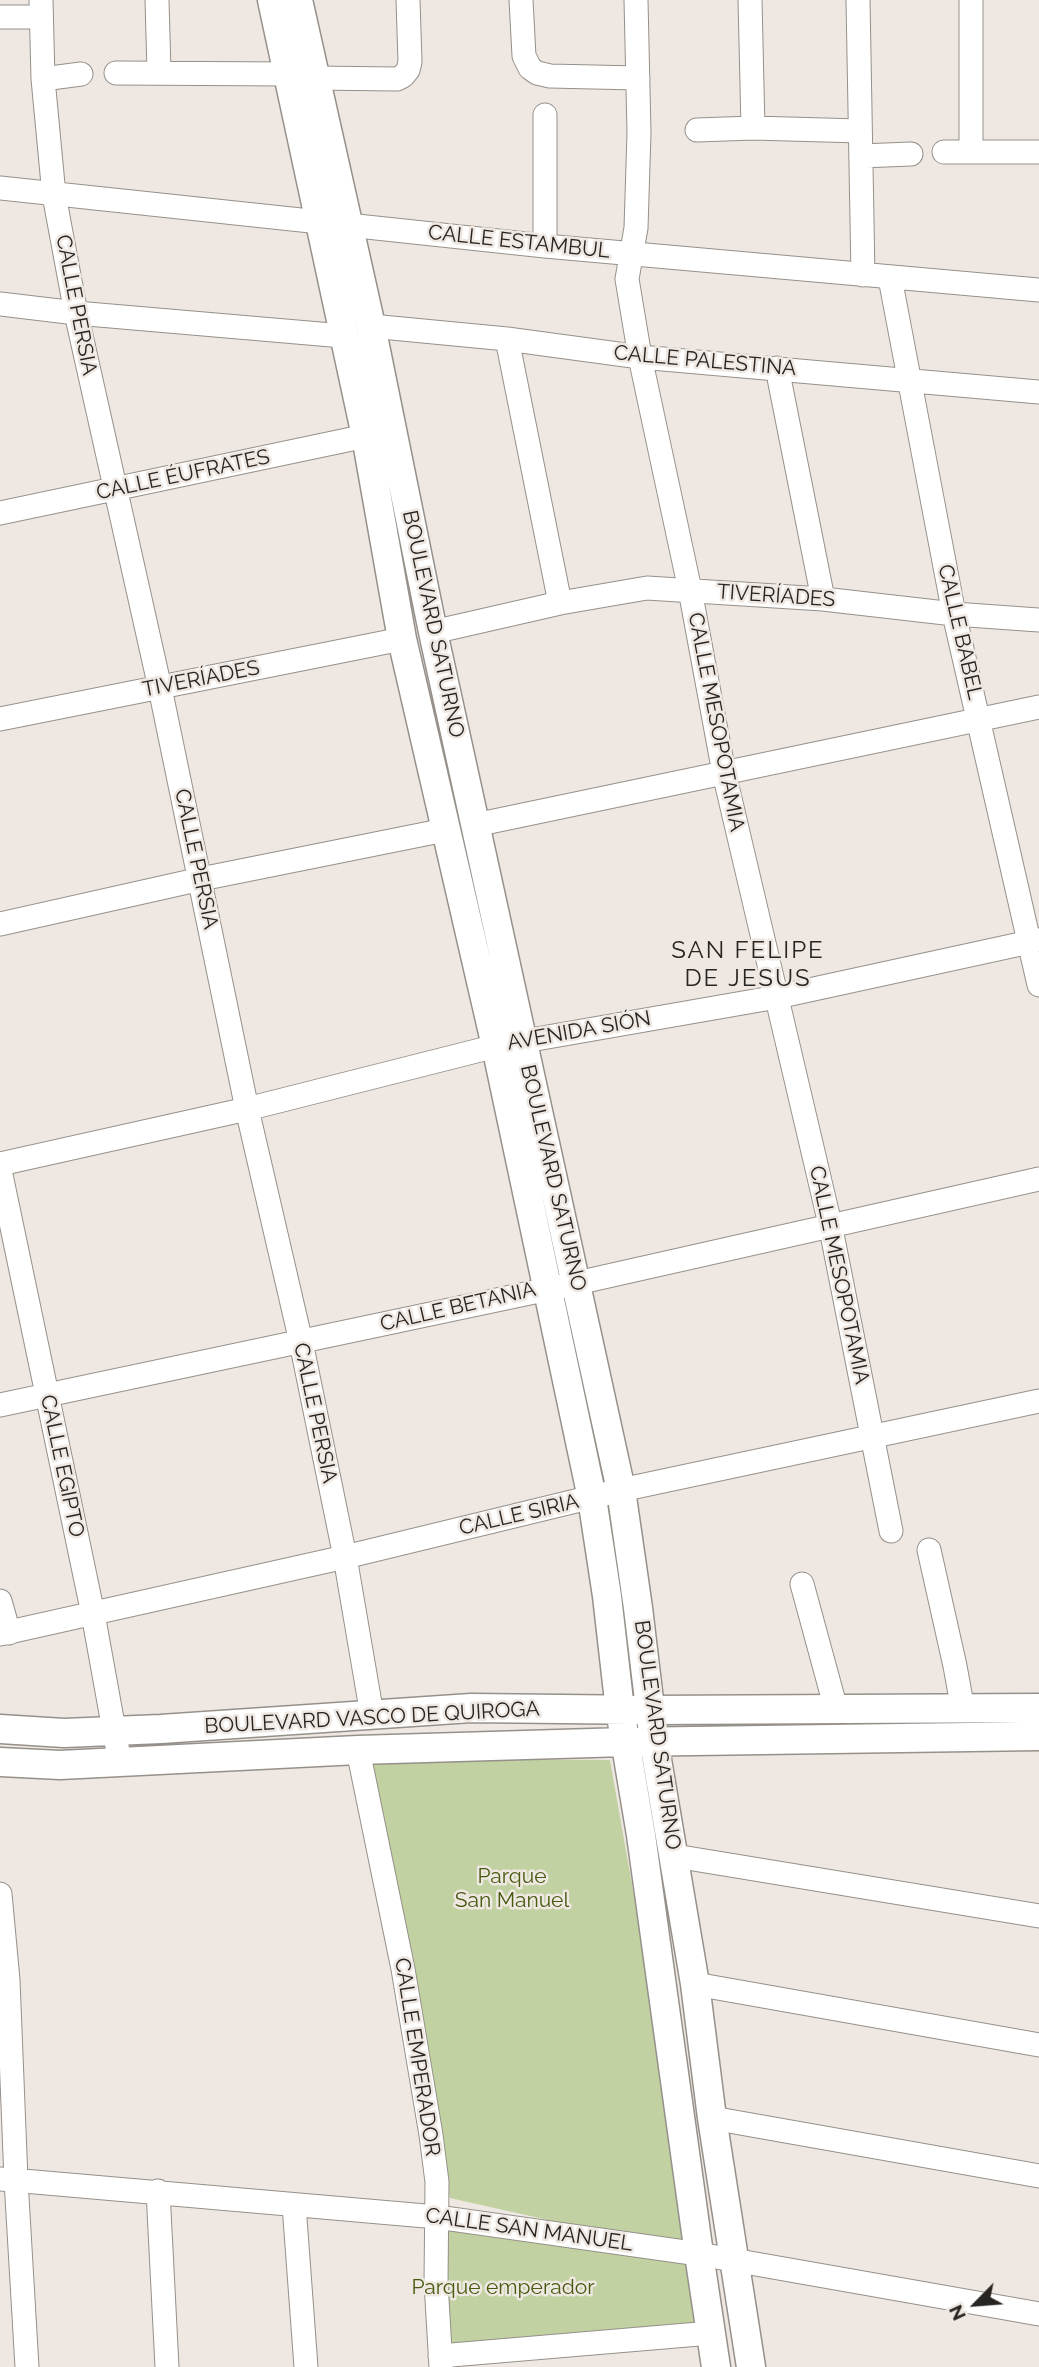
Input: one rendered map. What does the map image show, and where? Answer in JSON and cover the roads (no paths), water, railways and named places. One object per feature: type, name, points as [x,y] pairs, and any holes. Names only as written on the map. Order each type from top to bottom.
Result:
[{"type":"street","points":[[158,0],[159,72]]},
{"type":"street","name":"BOULEVARD SATURNO","points":[[272,0],[301,76],[333,222],[343,336],[366,436],[402,639],[445,830],[577,1283],[621,1490],[652,1710],[654,1742],[695,1984],[712,2118],[751,2367]]},
{"type":"street","name":"BOULEVARD SATURNO","points":[[298,0],[301,76]]},
{"type":"street","points":[[117,73],[397,79],[408,70],[410,62],[408,0]]},
{"type":"street","points":[[521,0],[524,56],[530,68],[537,73],[550,76],[638,78]]},
{"type":"street","name":"CALLE MESOPOTAMIA","points":[[636,0],[636,228],[627,279],[640,357],[690,590],[724,773],[830,1224],[891,1531]]},
{"type":"street","points":[[750,0],[753,128]]},
{"type":"street","points":[[858,0],[863,275]]},
{"type":"street","points":[[971,0],[971,152]]},
{"type":"street","points":[[0,17],[41,9]]},
{"type":"street","name":"CALLE PERSIA","points":[[41,9],[43,79],[54,195],[76,313],[201,878],[247,1109],[301,1342],[345,1557],[372,1715]]},
{"type":"street","points":[[43,79],[81,74]]},
{"type":"street","points":[[545,116],[545,246]]},
{"type":"street","points":[[697,130],[753,128],[860,131]]},
{"type":"street","points":[[944,152],[1039,152]]},
{"type":"street","points":[[861,156],[911,155]]},
{"type":"street","name":"CALLE ESTAMBUL","points":[[0,188],[545,246],[1039,290]]},
{"type":"street","name":"BOULEVARD SATURNO","points":[[333,222],[371,326],[475,825],[549,1287],[592,1498],[620,1710],[641,1835],[716,2367]]},
{"type":"street","name":"CALLE BABEL","points":[[890,278],[954,614],[1034,941],[1039,985]]},
{"type":"street","points":[[0,304],[343,336]]},
{"type":"street","name":"CALLE PALESTINA","points":[[371,326],[507,339],[640,357],[910,379],[1039,394]]},
{"type":"street","points":[[507,339],[560,603]]},
{"type":"street","points":[[777,369],[823,598]]},
{"type":"street","name":"CALLE ÉUFRATES","points":[[0,513],[366,436]]},
{"type":"street","name":"TIVERÍADES","points":[[433,632],[560,603],[647,588],[823,598],[954,614],[1039,620]]},
{"type":"street","name":"TIVERÍADES","points":[[0,719],[402,639]]},
{"type":"street","points":[[475,825],[1039,706]]},
{"type":"street","points":[[0,924],[201,878],[445,830]]},
{"type":"street","name":"AVENIDA SIÓN","points":[[0,1164],[247,1109],[509,1044],[777,997],[1034,941]]},
{"type":"street","name":"CALLE EGIPTO","points":[[0,1170],[93,1614],[120,1763]]},
{"type":"street","name":"CALLE BETANIA","points":[[0,1405],[577,1283],[1039,1179]]},
{"type":"street","name":"CALLE SIRIA","points":[[4,1633],[345,1557],[621,1490],[1039,1401]]},
{"type":"street","points":[[929,1550],[963,1710]]},
{"type":"street","points":[[802,1584],[836,1709]]},
{"type":"street","points":[[0,1601],[4,1633]]},
{"type":"street","name":"BOULEVARD VASCO DE QUIROGA","points":[[0,1729],[26,1732],[115,1731],[471,1708],[1039,1709]]},
{"type":"street","name":"BOULEVARD VASCO DE QUIROGA","points":[[0,1762],[60,1765],[358,1750],[625,1742],[1039,1736]]},
{"type":"street","name":"CALLE EMPERADOR","points":[[358,1750],[408,1994],[431,2135],[437,2182],[436,2283],[441,2362]]},
{"type":"street","points":[[675,1856],[1039,1916]]},
{"type":"street","points":[[0,1895],[8,2179],[27,2367]]},
{"type":"street","points":[[695,1984],[1039,2045]]},
{"type":"street","points":[[712,2118],[1039,2176]]},
{"type":"street","name":"CALLE SAN MANUEL","points":[[8,2179],[437,2217],[699,2254],[1039,2314]]},
{"type":"street","points":[[158,2192],[167,2367]]},
{"type":"street","points":[[294,2205],[306,2367]]},
{"type":"street","points":[[441,2362],[711,2333]]},
{"type":"district","name":"SAN FELIPE DE JESUS","points":[[748,965]]},
{"type":"park label","name":"Parque San Manuel","points":[[512,1889]]},
{"type":"park label","name":"Parque emperador","points":[[503,2288]]}]
